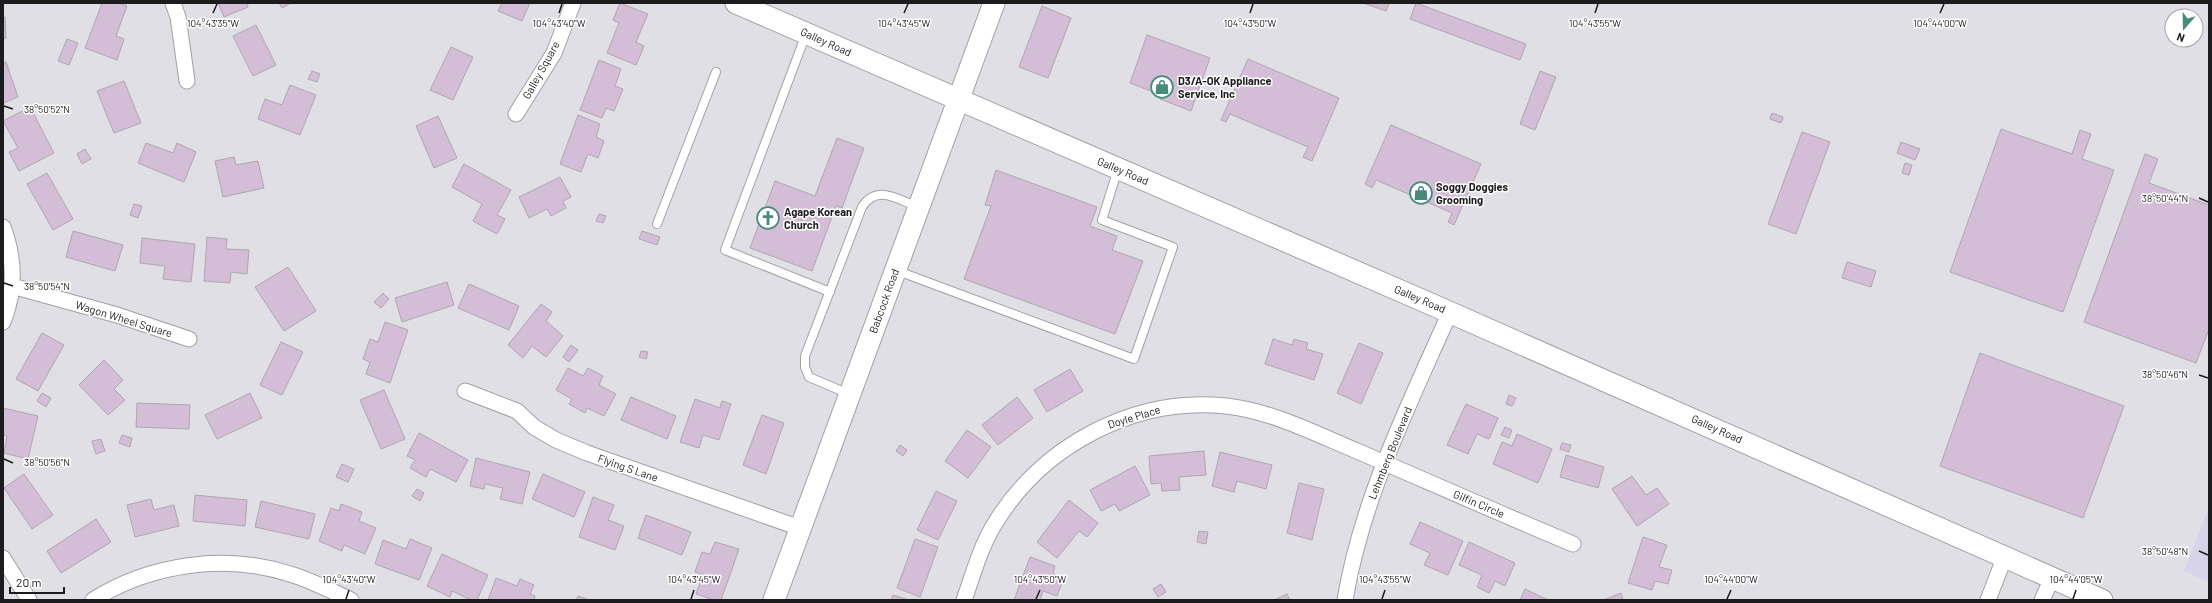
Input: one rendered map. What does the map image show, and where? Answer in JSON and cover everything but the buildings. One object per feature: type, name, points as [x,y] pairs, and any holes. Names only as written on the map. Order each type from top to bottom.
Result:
[{"type":"main road","name":"Galley Road","points":[[736,3],[1450,312],[2006,556],[2102,600]]},
{"type":"main road","name":"Babcock Road","points":[[774,600],[994,3]]},
{"type":"street","points":[[173,3],[178,17],[187,81]]},
{"type":"street","name":"Galley Square","points":[[516,114],[554,53],[573,3]]},
{"type":"street","points":[[3,227],[10,246],[13,266],[12,286],[3,322]]},
{"type":"street","name":"Wagon Wheel Square","points":[[12,286],[118,315],[189,339]]},
{"type":"street","name":"Lehmberg Boulevard","points":[[1345,600],[1361,530],[1384,463],[1450,312]]},
{"type":"street","name":"Flying S Lane","points":[[464,391],[517,411],[534,427],[556,440],[587,453],[800,528]]},
{"type":"street","name":"Doyle Place","points":[[964,600],[993,526],[1016,493],[1041,467],[1065,449],[1096,430],[1128,417],[1162,408],[1197,405],[1227,406],[1285,421],[1384,463]]},
{"type":"street","name":"Gilfin Circle","points":[[1384,463],[1573,544]]},
{"type":"street","points":[[1988,600],[2006,556]]},
{"type":"street","points":[[3,558],[29,600]]},
{"type":"street","points":[[93,600],[110,590],[140,577],[170,569],[199,565],[233,564],[261,566],[290,574],[351,600]]},
{"type":"street","points":[[2042,600],[2052,578]]},
{"type":"lane","points":[[806,33],[725,250],[830,292]]},
{"type":"lane","points":[[657,224],[716,72]]},
{"type":"lane","points":[[895,270],[1134,359],[1172,246],[1102,220],[1118,168]]},
{"type":"lane","points":[[850,394],[809,377],[805,367],[805,356],[866,200],[874,194],[881,194],[918,207]]},
{"type":"shaded area","points":[[2209,507],[2209,582],[2184,571]]},
{"type":"place","name":"D3/A-OK Appliance Service, Inc","points":[[1162,87]]},
{"type":"place","name":"Soggy Doggies Grooming","points":[[1421,193]]},
{"type":"place","name":"Agape Korean Church","points":[[768,218]]}]
